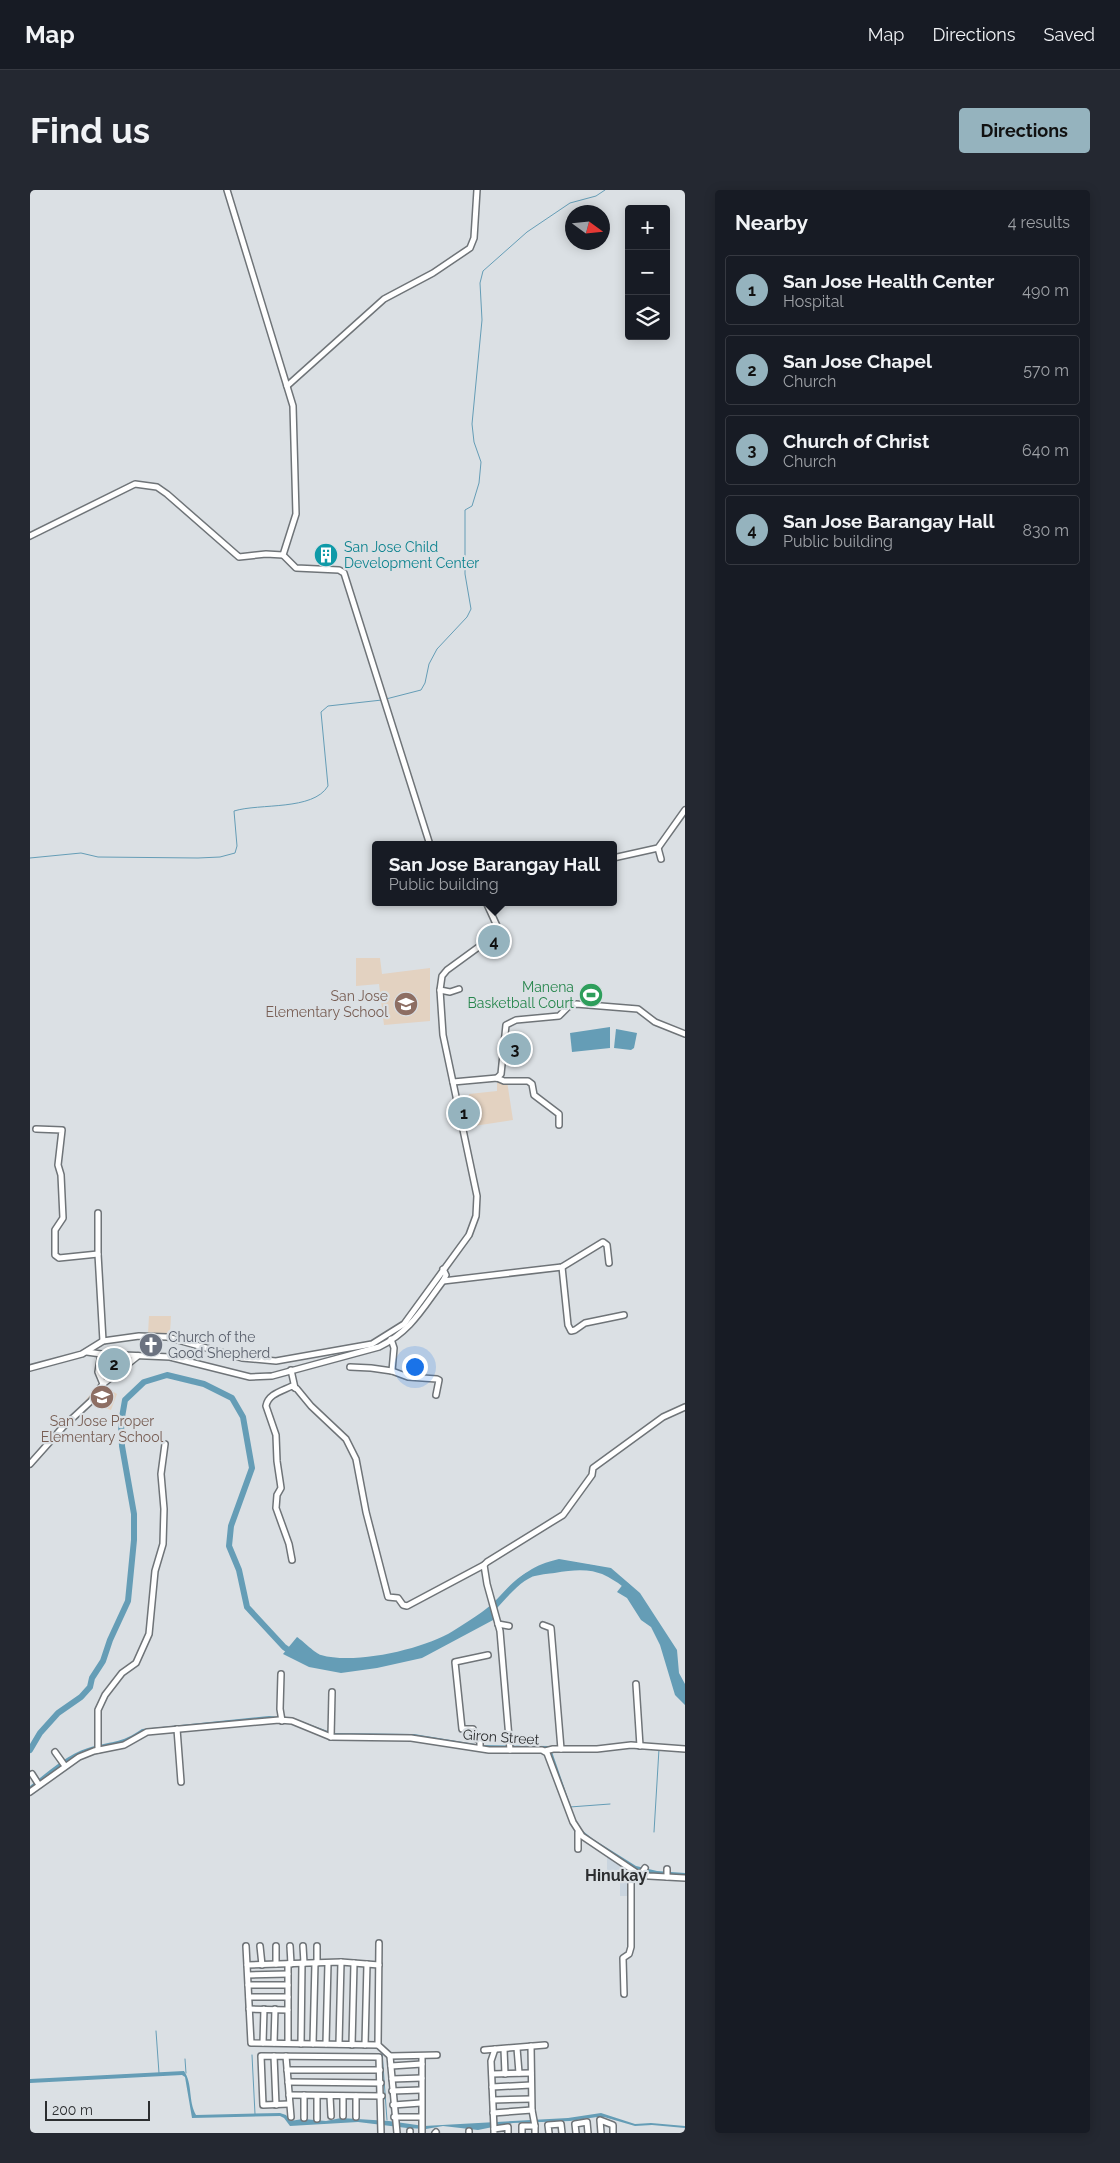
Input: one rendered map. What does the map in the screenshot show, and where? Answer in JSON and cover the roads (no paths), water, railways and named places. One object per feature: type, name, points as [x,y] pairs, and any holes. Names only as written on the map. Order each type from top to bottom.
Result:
[{"type":"street","points":[[227,190],[293,406],[296,514],[283,555]]},
{"type":"street","points":[[287,386],[384,298],[433,273],[470,248],[474,238],[477,190]]},
{"type":"street","points":[[30,536],[135,484],[157,487],[167,494],[239,557],[266,554],[283,555],[296,568],[333,569],[344,573],[429,841]]},
{"type":"street","points":[[617,857],[658,848],[685,810]]},
{"type":"street","points":[[658,848],[661,859]]},
{"type":"street","points":[[30,1368],[87,1352],[104,1341],[139,1336],[167,1337],[242,1358],[276,1361],[372,1344],[404,1324],[470,1235],[476,1216],[477,1196],[443,1035],[440,990],[442,976],[447,970],[495,935],[498,926],[488,906]]},
{"type":"street","points":[[440,990],[450,992],[459,989]]},
{"type":"street","points":[[497,1078],[501,1074],[506,1025],[516,1020],[559,1016],[576,1004],[638,1009],[655,1022],[685,1034]]},
{"type":"street","points":[[453,1082],[497,1078],[530,1082],[534,1095],[558,1114],[559,1125]]},
{"type":"street","points":[[36,1129],[62,1130],[58,1165],[61,1175],[63,1218],[55,1230],[55,1255],[58,1258],[98,1254]]},
{"type":"street","points":[[98,1213],[98,1254],[104,1341]]},
{"type":"street","points":[[443,1281],[562,1267],[603,1242],[607,1244],[609,1263]]},
{"type":"street","points":[[562,1267],[568,1325],[571,1331],[585,1323],[624,1315]]},
{"type":"street","points":[[87,1352],[170,1357],[250,1377],[272,1376],[379,1347],[392,1341],[407,1329],[443,1281],[446,1275],[443,1269]]},
{"type":"street","points":[[389,1335],[394,1348],[392,1371]]},
{"type":"street","points":[[100,1354],[98,1372],[103,1384]]},
{"type":"street","points":[[308,1354],[311,1365]]},
{"type":"street","points":[[30,1464],[63,1426],[91,1401],[103,1384],[138,1356]]},
{"type":"street","points":[[350,1367],[392,1371],[408,1376],[438,1379],[436,1395]]},
{"type":"street","points":[[291,1370],[295,1388],[346,1439],[356,1459],[366,1512],[388,1596],[400,1599],[403,1605],[407,1606],[484,1565],[563,1515],[592,1475],[593,1468],[663,1417],[674,1410],[685,1407]]},
{"type":"street","points":[[292,1560],[289,1544],[276,1508],[277,1495],[281,1488],[276,1435],[266,1406],[267,1401],[272,1396],[292,1386],[295,1388]]},
{"type":"street","points":[[98,1748],[98,1710],[105,1695],[122,1673],[136,1663],[149,1634],[155,1571],[163,1544],[164,1509],[161,1474],[165,1444]]},
{"type":"street","points":[[484,1565],[498,1621],[510,1748]]},
{"type":"street","points":[[498,1621],[509,1626]]},
{"type":"street","points":[[543,1625],[551,1628],[560,1749]]},
{"type":"street","points":[[480,1747],[480,1740],[474,1738],[473,1729],[462,1729],[455,1662],[488,1655]]},
{"type":"street","points":[[281,1674],[280,1709],[282,1719]]},
{"type":"street","points":[[636,1684],[640,1746]]},
{"type":"street","points":[[332,1692],[334,1735]]},
{"type":"street","name":"Giron Street","points":[[30,1791],[58,1768],[80,1754],[98,1748],[124,1745],[139,1734],[154,1728],[177,1729],[282,1719],[296,1721],[334,1735],[411,1735],[470,1746],[549,1750],[570,1817],[578,1832],[625,1863],[631,1870],[685,1878]]},
{"type":"street","points":[[177,1729],[181,1782]]},
{"type":"street","points":[[470,1746],[471,1739]]},
{"type":"street","points":[[549,1750],[640,1746],[685,1749]]},
{"type":"street","points":[[55,1752],[64,1764]]},
{"type":"street","points":[[32,1774],[38,1783]]},
{"type":"street","points":[[578,1832],[578,1849]]},
{"type":"street","points":[[624,1994],[623,1958],[629,1954],[631,1947],[631,1870]]},
{"type":"street","points":[[378,2045],[380,1943]]},
{"type":"street","points":[[246,1946],[251,2043],[378,2045],[390,2056],[394,2117],[397,2133]]},
{"type":"street","points":[[260,1946],[262,1965]]},
{"type":"street","points":[[276,1946],[276,1964]]},
{"type":"street","points":[[288,2043],[290,1946]]},
{"type":"street","points":[[301,2044],[303,1946]]},
{"type":"street","points":[[314,2044],[317,1946]]},
{"type":"street","points":[[247,1965],[341,1962],[379,1965]]},
{"type":"street","points":[[339,2044],[341,1962]]},
{"type":"street","points":[[326,2044],[328,1963]]},
{"type":"street","points":[[352,2045],[354,1963]]},
{"type":"street","points":[[365,2045],[367,1964]]},
{"type":"street","points":[[248,1976],[288,1974]]},
{"type":"street","points":[[248,1985],[288,1985]]},
{"type":"street","points":[[249,1997],[288,1997]]},
{"type":"street","points":[[249,2008],[288,2010]]},
{"type":"street","points":[[264,2009],[260,2056],[263,2105],[289,2104]]},
{"type":"street","points":[[274,2043],[275,2009]]},
{"type":"street","points":[[484,2050],[545,2045]]},
{"type":"street","points":[[531,2046],[531,2098],[535,2133]]},
{"type":"street","points":[[517,2048],[519,2073]]},
{"type":"street","points":[[504,2049],[505,2074]]},
{"type":"street","points":[[495,2050],[491,2061],[494,2131],[508,2127],[508,2133]]},
{"type":"street","points":[[390,2056],[437,2055]]},
{"type":"street","points":[[260,2056],[379,2057],[382,2096],[381,2133]]},
{"type":"street","points":[[274,2056],[276,2105]]},
{"type":"street","points":[[286,2056],[291,2117]]},
{"type":"street","points":[[422,2056],[422,2133]]},
{"type":"street","points":[[391,2066],[422,2064]]},
{"type":"street","points":[[287,2070],[380,2070]]},
{"type":"street","points":[[492,2074],[531,2073]]},
{"type":"street","points":[[392,2079],[422,2078]]},
{"type":"street","points":[[288,2082],[381,2083]]},
{"type":"street","points":[[492,2088],[531,2085]]},
{"type":"street","points":[[392,2091],[421,2090]]},
{"type":"street","points":[[289,2095],[382,2096]]},
{"type":"street","points":[[304,2096],[304,2118]]},
{"type":"street","points":[[317,2096],[318,2119]]},
{"type":"street","points":[[330,2096],[330,2116]]},
{"type":"street","points":[[343,2096],[343,2116]]},
{"type":"street","points":[[356,2096],[356,2117]]},
{"type":"street","points":[[493,2100],[531,2098]]},
{"type":"street","points":[[394,2105],[421,2103]]},
{"type":"street","points":[[494,2113],[532,2110]]},
{"type":"street","points":[[394,2117],[421,2117]]},
{"type":"street","points":[[601,2133],[600,2120],[612,2125],[613,2133]]},
{"type":"street","points":[[576,2133],[575,2124],[587,2122],[588,2133]]},
{"type":"street","points":[[549,2133],[548,2125],[561,2124],[562,2133]]},
{"type":"street","points":[[522,2133],[522,2126],[535,2126]]},
{"type":"water","points":[[610,1027],[610,1048],[572,1052],[570,1033]]},
{"type":"water","points":[[616,1029],[637,1033],[634,1048],[631,1050],[614,1048]]},
{"type":"water","points":[[559,1559],[611,1568],[640,1593],[677,1650],[679,1673],[685,1684],[685,1705],[675,1695],[660,1645],[651,1627],[641,1620],[627,1598],[617,1592],[624,1583],[615,1576],[589,1567],[533,1574],[515,1585],[492,1608],[495,1619],[422,1658],[377,1668],[341,1673],[309,1667],[283,1654],[297,1637],[319,1654],[335,1658],[370,1657],[425,1644],[453,1631],[482,1612],[516,1581],[534,1568]]},
{"type":"water","points":[[269,1716],[293,1718],[333,1733],[414,1734],[481,1745],[550,1746],[578,1827],[593,1839],[636,1866],[657,1871],[685,1873],[685,1876],[637,1872],[594,1844],[578,1829],[543,1749],[482,1747],[450,1742],[332,1735],[293,1721],[152,1730],[124,1744],[79,1755],[30,1790],[30,1786],[72,1755],[88,1748],[121,1740],[142,1729]]},
{"type":"water","points":[[184,2071],[189,2081],[192,2104],[196,2115],[280,2113],[286,2115],[290,2121],[303,2119],[326,2121],[341,2118],[389,2121],[424,2126],[568,2118],[601,2113],[635,2124],[651,2123],[685,2126],[685,2128],[652,2125],[635,2126],[604,2117],[570,2121],[513,2123],[478,2130],[443,2126],[426,2129],[407,2128],[358,2122],[290,2126],[280,2116],[192,2118],[185,2077],[182,2075],[30,2083],[30,2079]]},
{"type":"waterway","points":[[386,699],[421,690],[425,683],[429,664],[437,649],[467,617],[471,609],[465,574],[465,510],[472,506],[479,483],[481,462],[474,442],[472,424],[482,320],[480,283],[483,271],[527,232],[570,203],[596,196],[605,190]]},
{"type":"waterway","points":[[30,858],[81,853],[98,857],[198,858],[220,857],[235,853],[237,846],[234,811],[299,803],[321,794],[328,786],[321,712],[328,706],[382,700]]},
{"type":"waterway","points":[[30,1750],[40,1733],[58,1713],[81,1697],[90,1687],[92,1678],[103,1661],[110,1640],[128,1601],[134,1540],[134,1514],[122,1446],[121,1423],[125,1400],[144,1382],[167,1375],[204,1384],[232,1398],[243,1417],[252,1468],[231,1526],[229,1546],[239,1570],[247,1607],[284,1647],[294,1654]]},
{"type":"waterway","points":[[491,1610],[525,1577],[539,1572],[575,1567],[593,1568],[610,1575],[628,1587]]},
{"type":"waterway","points":[[654,1832],[659,1749]]},
{"type":"waterway","points":[[570,1807],[610,1804]]},
{"type":"waterway","points":[[156,2031],[159,2073]]},
{"type":"waterway","points":[[382,2052],[387,2120]]},
{"type":"waterway","points":[[252,2055],[255,2114]]},
{"type":"waterway","points":[[185,2059],[186,2073]]},
{"type":"place","name":"San Jose Child Development Center","points":[[326,555]]},
{"type":"place","name":"San Jose Barangay Hall","points":[[494,941]]},
{"type":"place","name":"Manena Basketball Court","points":[[591,995]]},
{"type":"place","name":"San Jose Elementary School","points":[[406,1004]]},
{"type":"place","name":"Church of Christ","points":[[515,1049]]},
{"type":"place","name":"San Jose Health Center","points":[[464,1113]]},
{"type":"place","name":"Church of the Good Shepherd","points":[[151,1345]]},
{"type":"place","name":"San Jose Chapel","points":[[114,1364]]},
{"type":"place","name":"San Jose Proper Elementary School","points":[[102,1397]]},
{"type":"district","name":"Hinukay","points":[[616,1875]]}]
